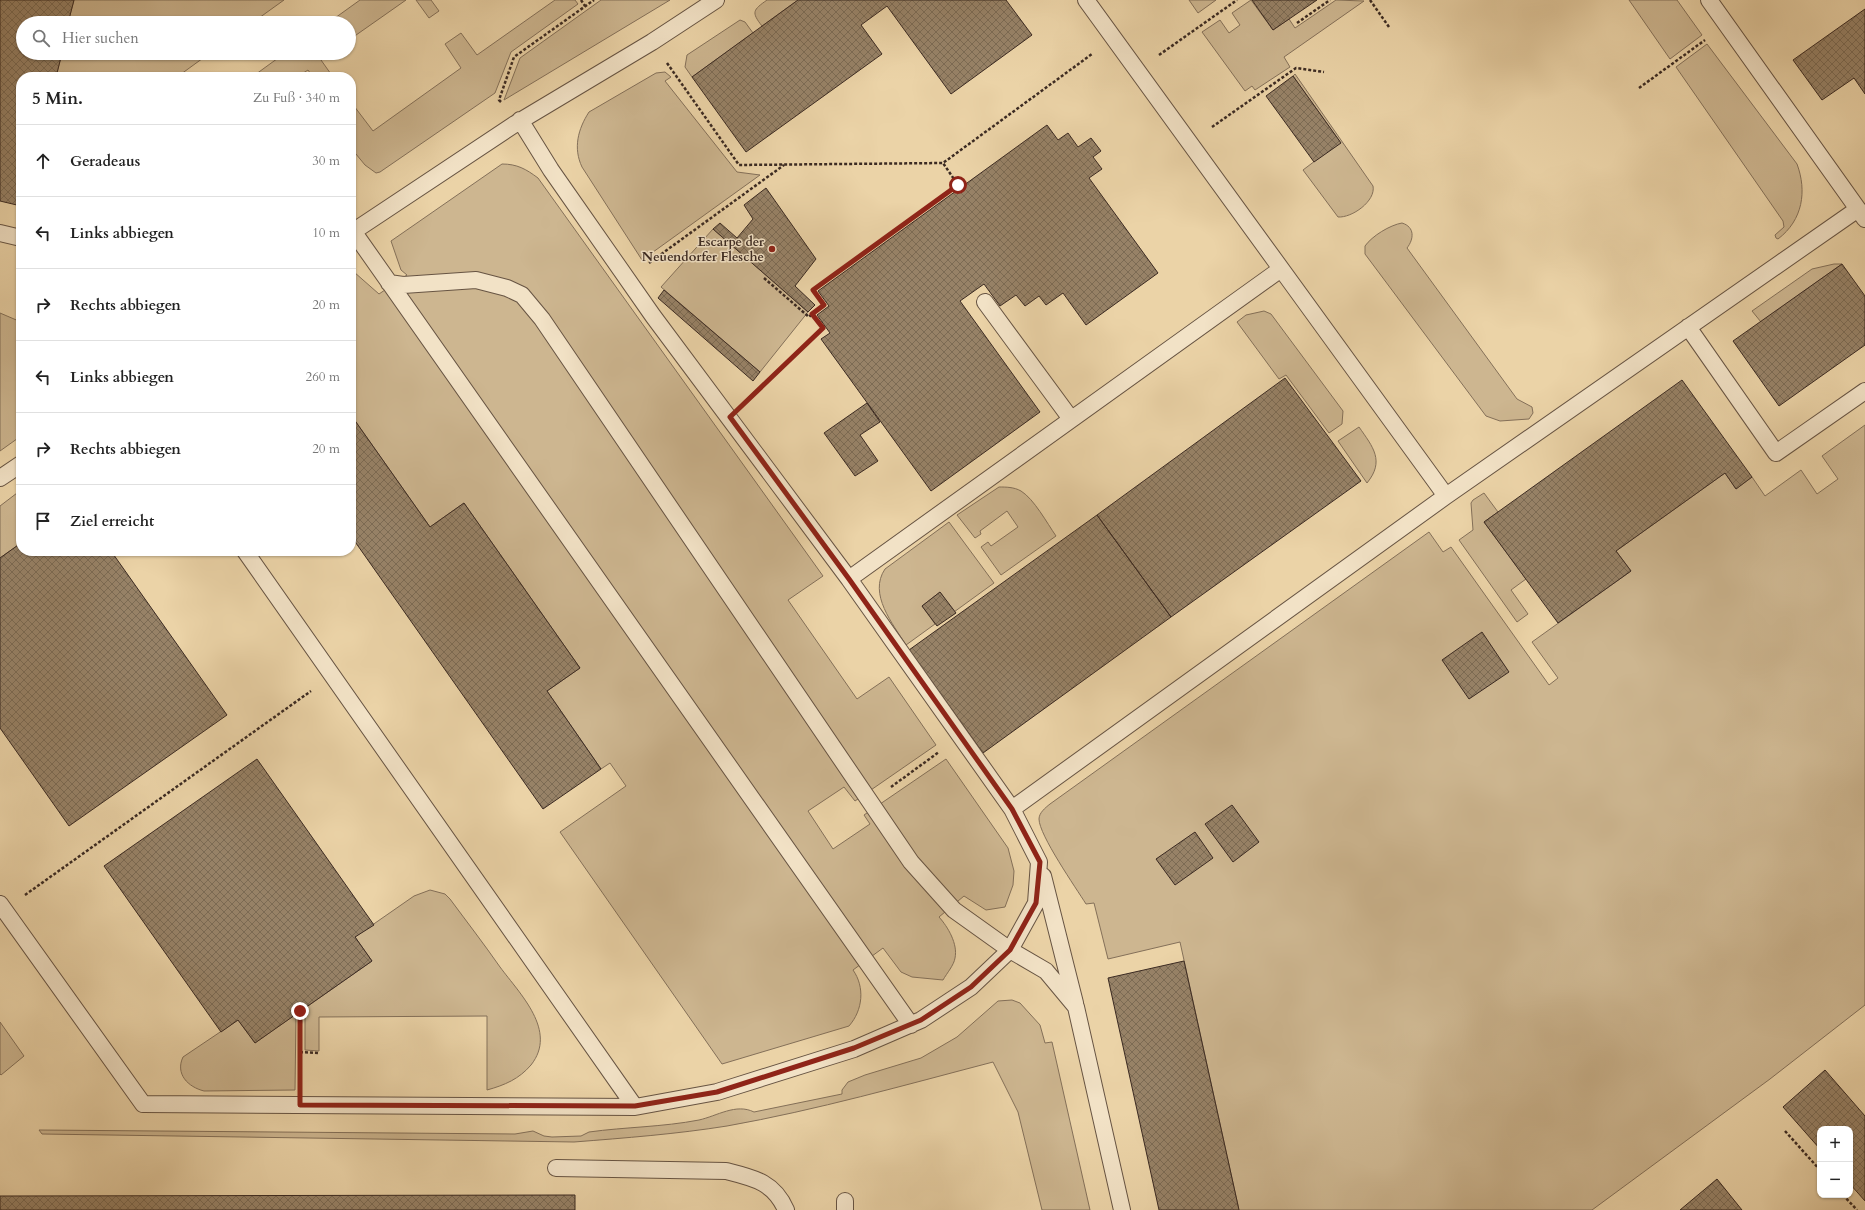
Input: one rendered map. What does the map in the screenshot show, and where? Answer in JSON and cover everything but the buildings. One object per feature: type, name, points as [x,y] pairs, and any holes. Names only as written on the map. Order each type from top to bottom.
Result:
[{"type":"lane","points":[[356,229],[517,122],[652,42],[716,0]]},
{"type":"lane","points":[[1086,0],[1446,496]]},
{"type":"lane","points":[[1012,809],[1446,496],[1688,327],[1862,214],[1709,0]]},
{"type":"lane","points":[[517,122],[628,279],[849,579],[1012,809],[1040,862],[1076,1007],[1122,1210]]},
{"type":"lane","points":[[0,233],[16,237]]},
{"type":"lane","points":[[356,237],[389,282],[911,1025]]},
{"type":"lane","points":[[849,579],[1281,269]]},
{"type":"lane","points":[[389,282],[403,285],[476,280],[507,288],[522,296],[542,319],[911,862],[954,910],[1010,950],[1046,971],[1076,1007]]},
{"type":"lane","points":[[985,302],[1071,419]]},
{"type":"lane","points":[[1688,327],[1776,453],[1865,391]]},
{"type":"lane","points":[[0,478],[16,467]]},
{"type":"lane","points":[[249,556],[635,1106]]},
{"type":"lane","points":[[2,907],[143,1104],[635,1106],[717,1092],[854,1048],[921,1020],[971,987],[1010,950],[1036,903],[1040,862]]},
{"type":"lane","points":[[556,1168],[726,1171],[753,1177],[770,1186],[781,1198],[786,1210]]},
{"type":"path","points":[[581,0],[585,6]]},
{"type":"path","points":[[517,122],[499,100],[514,57],[594,0]]},
{"type":"path","points":[[1137,71],[1237,0]]},
{"type":"path","points":[[1297,23],[1330,0]]},
{"type":"path","points":[[1370,0],[1389,27]]},
{"type":"path","points":[[1639,88],[1727,24]]},
{"type":"path","points":[[652,42],[740,166],[943,163],[1114,38]]},
{"type":"path","points":[[1189,143],[1296,68],[1324,72]]},
{"type":"path","points":[[764,278],[809,316],[824,305],[813,290],[958,185],[943,163]]},
{"type":"path","points":[[628,279],[784,165]]},
{"type":"path","points":[[730,417],[823,328],[812,314]]},
{"type":"path","points":[[2,907],[332,675]]},
{"type":"path","points":[[870,801],[961,737]]},
{"type":"path","points":[[300,1011],[300,1105]]},
{"type":"path","points":[[300,1052],[318,1053]]},
{"type":"path","points":[[1785,1131],[1817,1167]]},
{"type":"path","points":[[1846,1198],[1856,1210]]},
{"type":"shaded area","points":[[74,0],[284,0],[262,16],[70,16]]},
{"type":"shaded area","points":[[360,0],[406,0],[356,35],[356,16],[338,16]]},
{"type":"shaded area","points":[[416,0],[431,0],[439,11],[429,18]]},
{"type":"shaded area","points":[[555,0],[575,0],[578,4],[511,52],[495,93],[380,172],[376,173],[365,165],[356,154],[356,109],[373,131],[461,68],[445,44],[461,33],[477,55]]},
{"type":"shaded area","points":[[601,0],[670,0],[504,100],[520,58]]},
{"type":"shaded area","points":[[767,0],[798,0],[762,26],[756,17],[755,12],[759,6]]},
{"type":"shaded area","points":[[1189,0],[1216,0],[1198,13]]},
{"type":"shaded area","points":[[1251,0],[1273,30],[1289,19],[1295,28],[1336,0],[1364,1],[1284,57],[1290,67],[1255,90],[1252,86],[1245,91],[1202,32],[1220,20],[1229,33],[1240,25],[1232,13]]},
{"type":"shaded area","points":[[1629,0],[1677,0],[1702,35],[1670,59]]},
{"type":"shaded area","points":[[740,20],[745,22],[753,33],[692,77],[685,67],[687,55]]},
{"type":"shaded area","points":[[1707,44],[1797,164],[1802,184],[1801,204],[1793,223],[1778,239],[1775,235],[1784,227],[1783,221],[1676,67]]},
{"type":"shaded area","points":[[60,60],[200,60],[184,72],[57,72]]},
{"type":"shaded area","points":[[275,60],[321,60],[329,72],[309,72],[308,70],[305,72],[259,72]]},
{"type":"shaded area","points":[[665,72],[671,77],[665,81],[737,172],[760,175],[642,260],[582,167],[579,160],[577,146],[582,125],[589,112],[656,73]]},
{"type":"shaded area","points":[[1295,74],[1373,186],[1373,192],[1367,203],[1362,208],[1350,215],[1338,217],[1303,170],[1340,142],[1293,76]]},
{"type":"shaded area","points":[[502,164],[521,168],[538,178],[823,576],[788,600],[857,699],[889,677],[936,745],[855,801],[844,787],[808,811],[833,849],[870,824],[864,815],[946,759],[1008,848],[1014,871],[1013,885],[1005,907],[986,910],[964,896],[939,917],[952,936],[956,953],[953,963],[943,980],[912,977],[901,972],[883,948],[853,970],[857,977],[861,991],[861,998],[860,1006],[854,1020],[849,1026],[722,1064],[560,832],[626,786],[610,763],[601,769],[547,691],[580,668],[464,503],[430,527],[356,422],[356,274],[379,294],[407,275],[401,270],[391,241]]},
{"type":"shaded area","points":[[1402,223],[1409,227],[1412,234],[1411,241],[1407,248],[1517,399],[1532,407],[1533,413],[1529,419],[1500,421],[1486,416],[1365,254],[1365,246],[1372,238],[1397,224]]},
{"type":"shaded area","points":[[713,229],[808,312],[760,372],[661,287]]},
{"type":"shaded area","points":[[1834,264],[1842,264],[1761,322],[1752,311],[1812,269]]},
{"type":"shaded area","points":[[1264,311],[1271,314],[1343,411],[1342,424],[1329,433],[1286,375],[1279,379],[1237,322],[1246,315]]},
{"type":"shaded area","points":[[0,313],[16,320],[16,440],[0,451]]},
{"type":"shaded area","points":[[1865,425],[1865,1005],[1770,1079],[1592,1210],[1239,1210],[1180,942],[1108,959],[1094,903],[1086,904],[1051,849],[1039,819],[1043,811],[1050,804],[1429,532],[1443,552],[1451,547],[1549,685],[1558,678],[1532,642],[1631,571],[1616,551],[1725,473],[1736,489],[1752,477],[1765,496],[1801,470],[1817,494],[1838,479],[1822,456]]},
{"type":"shaded area","points":[[1359,427],[1369,441],[1375,454],[1376,461],[1375,468],[1367,483],[1338,441]]},
{"type":"shaded area","points":[[999,487],[1016,489],[1026,495],[1035,505],[1056,536],[1001,575],[981,547],[988,542],[991,546],[1018,527],[1007,511],[980,531],[981,534],[975,538],[957,515]]},
{"type":"shaded area","points":[[1484,493],[1498,512],[1484,522],[1526,579],[1511,590],[1528,614],[1517,622],[1459,540],[1473,530],[1471,503]]},
{"type":"shaded area","points":[[16,494],[16,547],[0,558],[0,506]]},
{"type":"shaded area","points":[[949,522],[994,583],[954,612],[940,592],[922,606],[935,624],[906,645],[884,608],[879,588],[880,579],[885,569]]},
{"type":"shaded area","points":[[430,890],[445,894],[450,899],[526,1001],[533,1013],[538,1026],[540,1039],[538,1052],[531,1065],[522,1074],[506,1084],[487,1090],[487,1016],[319,1017],[319,1051],[305,1050],[305,1008],[372,961],[355,937],[414,896]]},
{"type":"shaded area","points":[[1012,1000],[1020,1003],[1040,1025],[1045,1043],[1052,1042],[1090,1210],[1042,1210],[1018,1112],[993,1062],[861,1097],[761,1120],[689,1131],[574,1142],[42,1134],[39,1130],[515,1134],[533,1131],[544,1136],[552,1137],[581,1136],[589,1132],[658,1126],[699,1120],[726,1111],[740,1109],[754,1112],[842,1094],[842,1090],[848,1082],[865,1075],[921,1058],[957,1037],[998,1001]]},
{"type":"shaded area","points":[[296,1014],[295,1090],[204,1091],[188,1083],[184,1079],[181,1069],[183,1057],[238,1020],[255,1043]]},
{"type":"shaded area","points":[[0,1022],[24,1056],[1,1075],[0,1074]]},
{"type":"place","name":"Escarpe der Neuendorfer Flesche","points":[[772,249]]},
{"type":"route","points":[[300,1011],[300,1105],[635,1106],[717,1092],[854,1048],[911,1025],[971,987],[1010,950],[1036,903],[1040,862],[1012,809],[849,579],[730,417],[823,328],[812,314],[824,305],[813,290],[958,185]]}]
